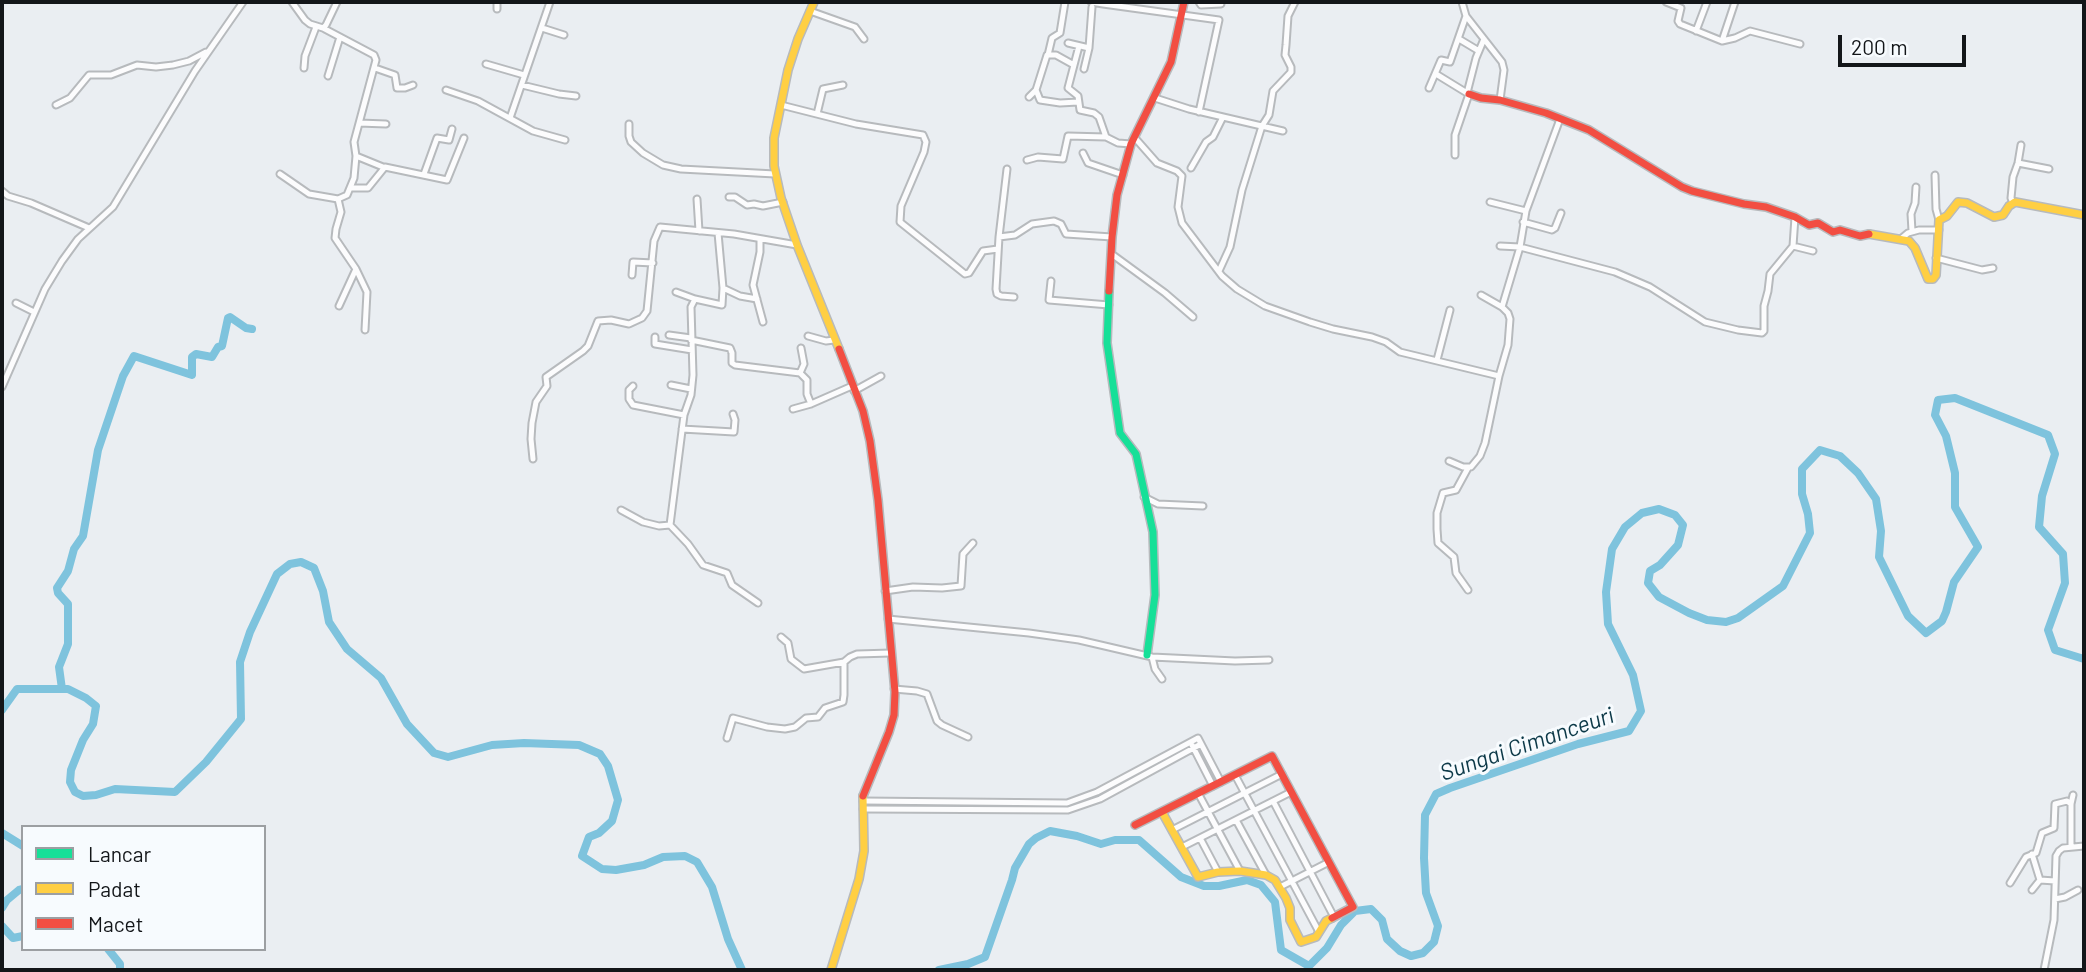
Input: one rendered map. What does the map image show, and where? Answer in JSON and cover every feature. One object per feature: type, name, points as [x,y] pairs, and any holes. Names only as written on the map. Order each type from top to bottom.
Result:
[{"type":"street","points":[[2,387],[34,312],[62,261],[78,239],[113,207],[195,71],[243,2]]},
{"type":"street","points":[[279,174],[309,194],[338,199],[345,197],[354,178],[354,146],[376,60],[374,55],[305,20],[292,2]]},
{"type":"street","points":[[304,68],[305,56],[319,28],[326,25],[337,2]]},
{"type":"street","points":[[510,118],[550,2]]},
{"type":"street","points":[[814,2],[797,39],[781,105],[774,138],[775,174],[797,245],[863,411],[870,441],[878,500],[894,690],[892,724],[865,791],[864,859],[833,970]]},
{"type":"street","points":[[1028,97],[1036,90],[1052,38],[1060,33],[1065,2]]},
{"type":"street","points":[[1162,679],[1150,656],[1155,595],[1153,532],[1135,451],[1120,433],[1107,343],[1112,237],[1117,195],[1133,141],[1171,62],[1184,2]]},
{"type":"street","points":[[1199,2],[1201,5],[1221,3],[1199,112]]},
{"type":"street","points":[[1219,271],[1230,247],[1239,201],[1262,126],[1269,115],[1273,91],[1291,73],[1285,55],[1287,21],[1295,2]]},
{"type":"street","points":[[1462,2],[1466,16],[1504,66],[1500,100]]},
{"type":"street","points":[[1667,2],[1681,8],[1678,21],[1680,24],[1722,41],[1750,31],[1800,44]]},
{"type":"street","points":[[1696,32],[1707,2]]},
{"type":"street","points":[[1722,41],[1735,2]]},
{"type":"street","points":[[1084,69],[1089,48],[1092,4],[1103,3],[1219,20]]},
{"type":"street","points":[[810,11],[855,27],[864,39]]},
{"type":"street","points":[[1429,88],[1441,60],[1450,62],[1466,16]]},
{"type":"street","points":[[542,28],[564,35]]},
{"type":"street","points":[[328,76],[340,37]]},
{"type":"street","points":[[1459,39],[1479,51]]},
{"type":"street","points":[[1455,155],[1455,135],[1484,39]]},
{"type":"street","points":[[1068,43],[1089,48]]},
{"type":"street","points":[[1079,46],[1068,88],[1077,95],[1082,112],[1094,113],[1099,117],[1106,137]]},
{"type":"street","points":[[56,105],[70,98],[89,75],[114,74],[136,65],[156,68],[173,65],[189,61],[210,49]]},
{"type":"street","points":[[1048,55],[1058,56],[1074,65]]},
{"type":"street","points":[[486,64],[524,75]]},
{"type":"street","points":[[374,68],[395,75],[397,88],[414,85]]},
{"type":"street","points":[[1436,74],[1481,98],[1500,100],[1546,113],[1589,130],[1682,187],[1744,204],[1766,206],[1809,225],[1818,223],[1833,232],[1840,230],[1860,236],[1870,233],[1909,241],[1928,279],[1933,279],[1936,275],[1939,220],[1935,199],[1935,175]]},
{"type":"street","points":[[522,85],[576,96]]},
{"type":"street","points":[[817,114],[823,89],[843,85]]},
{"type":"street","points":[[446,90],[478,101],[533,131],[565,140]]},
{"type":"street","points":[[1036,90],[1040,100],[1079,102]]},
{"type":"street","points":[[1155,98],[1199,112],[1283,131]]},
{"type":"street","points":[[781,105],[856,124],[923,135],[926,142],[924,152],[901,205],[900,222],[965,274],[969,274],[983,251],[998,249]]},
{"type":"street","points":[[1191,168],[1205,143],[1213,137],[1223,117]]},
{"type":"street","points":[[1502,307],[1520,247],[1526,212],[1560,119]]},
{"type":"street","points":[[359,123],[386,124]]},
{"type":"street","points":[[629,124],[628,136],[631,142],[663,165],[681,169],[775,174]]},
{"type":"street","points":[[424,174],[437,138],[449,140],[452,129]]},
{"type":"street","points":[[1027,160],[1038,157],[1063,160],[1068,136],[1106,137],[1126,144],[1133,141]]},
{"type":"street","points":[[356,156],[383,167],[448,179],[464,138]]},
{"type":"street","points":[[1133,141],[1157,163],[1182,176],[1178,207],[1182,223],[1222,276],[1237,289],[1270,308],[1333,329],[1372,337],[1386,342],[1400,352],[1499,376]]},
{"type":"street","points":[[2013,203],[2013,177],[2021,145]]},
{"type":"street","points":[[1083,153],[1088,163],[1123,175]]},
{"type":"street","points":[[2018,163],[2049,169]]},
{"type":"street","points":[[351,188],[368,188],[383,167]]},
{"type":"street","points":[[1007,169],[998,249],[997,294],[1014,298]]},
{"type":"street","points":[[1912,231],[1911,214],[1916,187]]},
{"type":"street","points":[[2,191],[8,196],[89,228]]},
{"type":"street","points":[[729,197],[735,197],[747,205],[764,206],[783,202]]},
{"type":"street","points":[[338,199],[341,212],[335,238],[356,269],[367,292],[365,330]]},
{"type":"street","points":[[697,199],[699,231]]},
{"type":"street","points":[[1935,199],[1945,201]]},
{"type":"street","points":[[1490,202],[1526,212]]},
{"type":"street","points":[[1939,220],[1947,216],[1958,202],[1998,217],[2004,215],[2013,203]]},
{"type":"street","points":[[2013,203],[2084,215]]},
{"type":"street","points":[[1523,222],[1552,230],[1561,213]]},
{"type":"street","points":[[1500,246],[1520,247],[1615,272],[1650,287],[1705,322],[1762,333],[1770,274],[1793,246],[1795,217]]},
{"type":"street","points":[[999,237],[1016,235],[1032,224],[1054,220],[1066,234],[1112,237]]},
{"type":"street","points":[[533,459],[532,423],[536,402],[547,386],[546,377],[588,346],[598,321],[611,320],[629,324],[642,318],[647,311],[654,242],[659,228],[719,233],[797,245]]},
{"type":"street","points":[[1902,239],[1912,231],[1939,230]]},
{"type":"street","points":[[676,292],[722,306],[719,233]]},
{"type":"street","points":[[760,240],[753,281],[763,321]]},
{"type":"street","points":[[1793,246],[1812,251]]},
{"type":"street","points":[[1113,255],[1193,317]]},
{"type":"street","points":[[1936,258],[1982,270],[1993,268]]},
{"type":"street","points":[[632,275],[633,262],[653,263]]},
{"type":"street","points":[[339,306],[356,269]]},
{"type":"street","points":[[1051,281],[1049,300],[1109,305]]},
{"type":"street","points":[[723,288],[740,296],[757,299]]},
{"type":"street","points":[[1449,461],[1468,468],[1474,466],[1485,443],[1508,345],[1508,313],[1481,295]]},
{"type":"street","points":[[670,525],[684,415],[693,375],[691,307],[695,299]]},
{"type":"street","points":[[16,303],[34,312]]},
{"type":"street","points":[[1437,360],[1450,310]]},
{"type":"street","points":[[669,335],[730,348],[732,363],[735,365],[800,373],[807,380],[807,394],[811,404]]},
{"type":"street","points":[[808,336],[826,341],[834,340]]},
{"type":"street","points":[[654,337],[655,344],[692,350]]},
{"type":"street","points":[[800,373],[804,364],[801,348]]},
{"type":"street","points":[[793,409],[881,376]]},
{"type":"street","points":[[671,385],[691,388]]},
{"type":"street","points":[[633,386],[629,390],[629,399],[633,405],[684,415]]},
{"type":"street","points":[[682,429],[734,432],[733,414]]},
{"type":"street","points":[[1468,468],[1456,490],[1443,494],[1437,513],[1438,543],[1451,553],[1456,573],[1468,590]]},
{"type":"street","points":[[1144,497],[1158,504],[1203,506]]},
{"type":"street","points":[[621,510],[643,522],[659,526],[670,525]]},
{"type":"street","points":[[670,525],[704,566],[727,573],[733,585],[758,603]]},
{"type":"street","points":[[885,590],[961,586],[963,554],[972,543]]},
{"type":"street","points":[[888,619],[1079,640],[1150,656],[1235,661],[1269,660]]},
{"type":"street","points":[[781,637],[788,643],[791,659],[804,668],[845,662],[857,654],[891,653]]},
{"type":"street","points":[[727,738],[733,718],[767,727],[791,728],[804,719],[819,717],[825,708],[842,704],[845,662]]},
{"type":"street","points":[[894,690],[927,694],[937,721],[968,737]]},
{"type":"street","points":[[863,805],[1067,803],[1097,792],[1198,738],[1217,784]]},
{"type":"street","points":[[1190,742],[1217,784]]},
{"type":"street","points":[[863,805],[1068,810],[1100,799],[1201,744]]},
{"type":"street","points":[[1135,825],[1162,811],[1272,756],[1353,906],[1326,921],[1316,937],[1301,942],[1290,920],[1290,908],[1275,880],[1266,875],[1240,871],[1218,872],[1198,877],[1162,811]]},
{"type":"street","points":[[1172,830],[1282,774]]},
{"type":"street","points":[[1235,775],[1319,932]]},
{"type":"street","points":[[1182,847],[1291,792]]},
{"type":"street","points":[[1198,793],[1240,871]]},
{"type":"street","points":[[2071,847],[2073,794]]},
{"type":"street","points":[[1273,801],[1334,917]]},
{"type":"street","points":[[2010,883],[2026,857],[2036,851],[2042,834],[2054,828],[2055,804],[2071,804]]},
{"type":"street","points":[[1236,820],[1266,875]]},
{"type":"street","points":[[1200,838],[1218,872]]},
{"type":"street","points":[[2045,970],[2053,924],[2057,853],[2063,848],[2084,846]]},
{"type":"street","points":[[2032,854],[2040,880]]},
{"type":"street","points":[[1280,887],[1329,862]]},
{"type":"street","points":[[2040,880],[2055,881]]},
{"type":"street","points":[[2032,890],[2040,880]]},
{"type":"street","points":[[2055,898],[2078,890]]},
{"type":"waterway","points":[[62,689],[59,667],[68,644],[68,604],[57,588],[68,571],[74,549],[83,536],[98,450],[123,376],[134,356],[192,375],[192,357],[196,354],[212,357],[218,347],[222,346],[228,318],[252,329]]},
{"type":"waterway","name":"Sungai Cimanceuri","points":[[939,970],[968,964],[985,957],[1015,868],[1029,844],[1050,831],[1101,844],[1115,840],[1139,840],[1181,877],[1204,886],[1247,880],[1261,885],[1275,902],[1281,950],[1309,966],[1327,948],[1341,925],[1355,911],[1371,909],[1382,920],[1387,939],[1400,951],[1411,956],[1423,953],[1434,942],[1438,926],[1426,893],[1424,858],[1425,815],[1436,794],[1578,744],[1629,731],[1641,711],[1633,675],[1608,624],[1606,592],[1612,549],[1625,527],[1642,513],[1659,509],[1675,515],[1683,525],[1678,545],[1660,565],[1650,571],[1648,583],[1659,597],[1689,613],[1707,620],[1726,622],[1738,618],[1783,586],[1810,533],[1802,494],[1802,469],[1820,450],[1840,456],[1858,473],[1876,499],[1881,531],[1879,557],[1908,616],[1926,633],[1942,621],[1954,582],[1978,547],[1955,507],[1955,473],[1946,436],[1935,415],[1938,400],[1955,398],[2048,435],[2055,454],[2042,496],[2039,527],[2063,554],[2065,583],[2048,630],[2055,650],[2084,659]]},
{"type":"waterway","name":"Sungai Cimanceuri","points":[[2,710],[17,689],[68,689],[96,706],[93,724],[83,740],[71,770],[70,782],[75,792],[83,796],[115,789],[175,792],[206,762],[241,719],[240,662],[250,632],[277,574],[290,564],[301,562],[314,568],[323,591],[329,622],[347,649],[381,678],[407,724],[434,753],[448,757],[492,745],[524,743],[579,745],[600,754],[608,766],[618,800],[612,821],[599,833],[589,837],[582,856],[602,869],[616,870],[644,865],[663,857],[685,856],[697,862],[712,887],[728,939],[742,970]]},
{"type":"waterway","name":"Sungai Cimanceuri","points":[[2,833],[21,845]]},
{"type":"waterway","name":"Sungai Cimanceuri","points":[[2,908],[7,900],[21,890]]},
{"type":"waterway","name":"Sungai Cimanceuri","points":[[2,926],[13,938],[21,936]]},
{"type":"waterway","name":"Sungai Cimanceuri","points":[[110,951],[120,964],[120,970]]},
{"type":"traffic: fast","points":[[1109,291],[1107,343],[1120,433],[1136,454],[1153,532],[1155,595],[1147,655]]},
{"type":"traffic: slow","points":[[814,2],[788,70],[774,138],[774,166],[781,198],[797,245],[839,349]]},
{"type":"traffic: slow","points":[[1869,234],[1909,241],[1915,248],[1928,279],[1933,279],[1936,275],[1939,220],[1947,216],[1958,202],[1967,203],[1994,217],[2003,215],[2015,202],[2084,215]]},
{"type":"traffic: slow","points":[[831,970],[859,879],[864,851],[863,796]]},
{"type":"traffic: slow","points":[[1162,812],[1198,877],[1218,872],[1240,871],[1266,875],[1275,880],[1286,898],[1290,908],[1290,920],[1301,942],[1316,937],[1326,921],[1332,918]]},
{"type":"traffic: jam","points":[[1109,291],[1117,195],[1131,144],[1171,62],[1184,2]]},
{"type":"traffic: jam","points":[[1469,94],[1546,113],[1589,130],[1692,191],[1766,207],[1809,225],[1818,223],[1833,232],[1840,230],[1860,236],[1869,234]]},
{"type":"traffic: jam","points":[[839,349],[863,411],[870,441],[878,500],[895,692],[894,715],[889,732],[863,796]]},
{"type":"traffic: jam","points":[[1135,825],[1272,756],[1353,907],[1332,918]]}]
